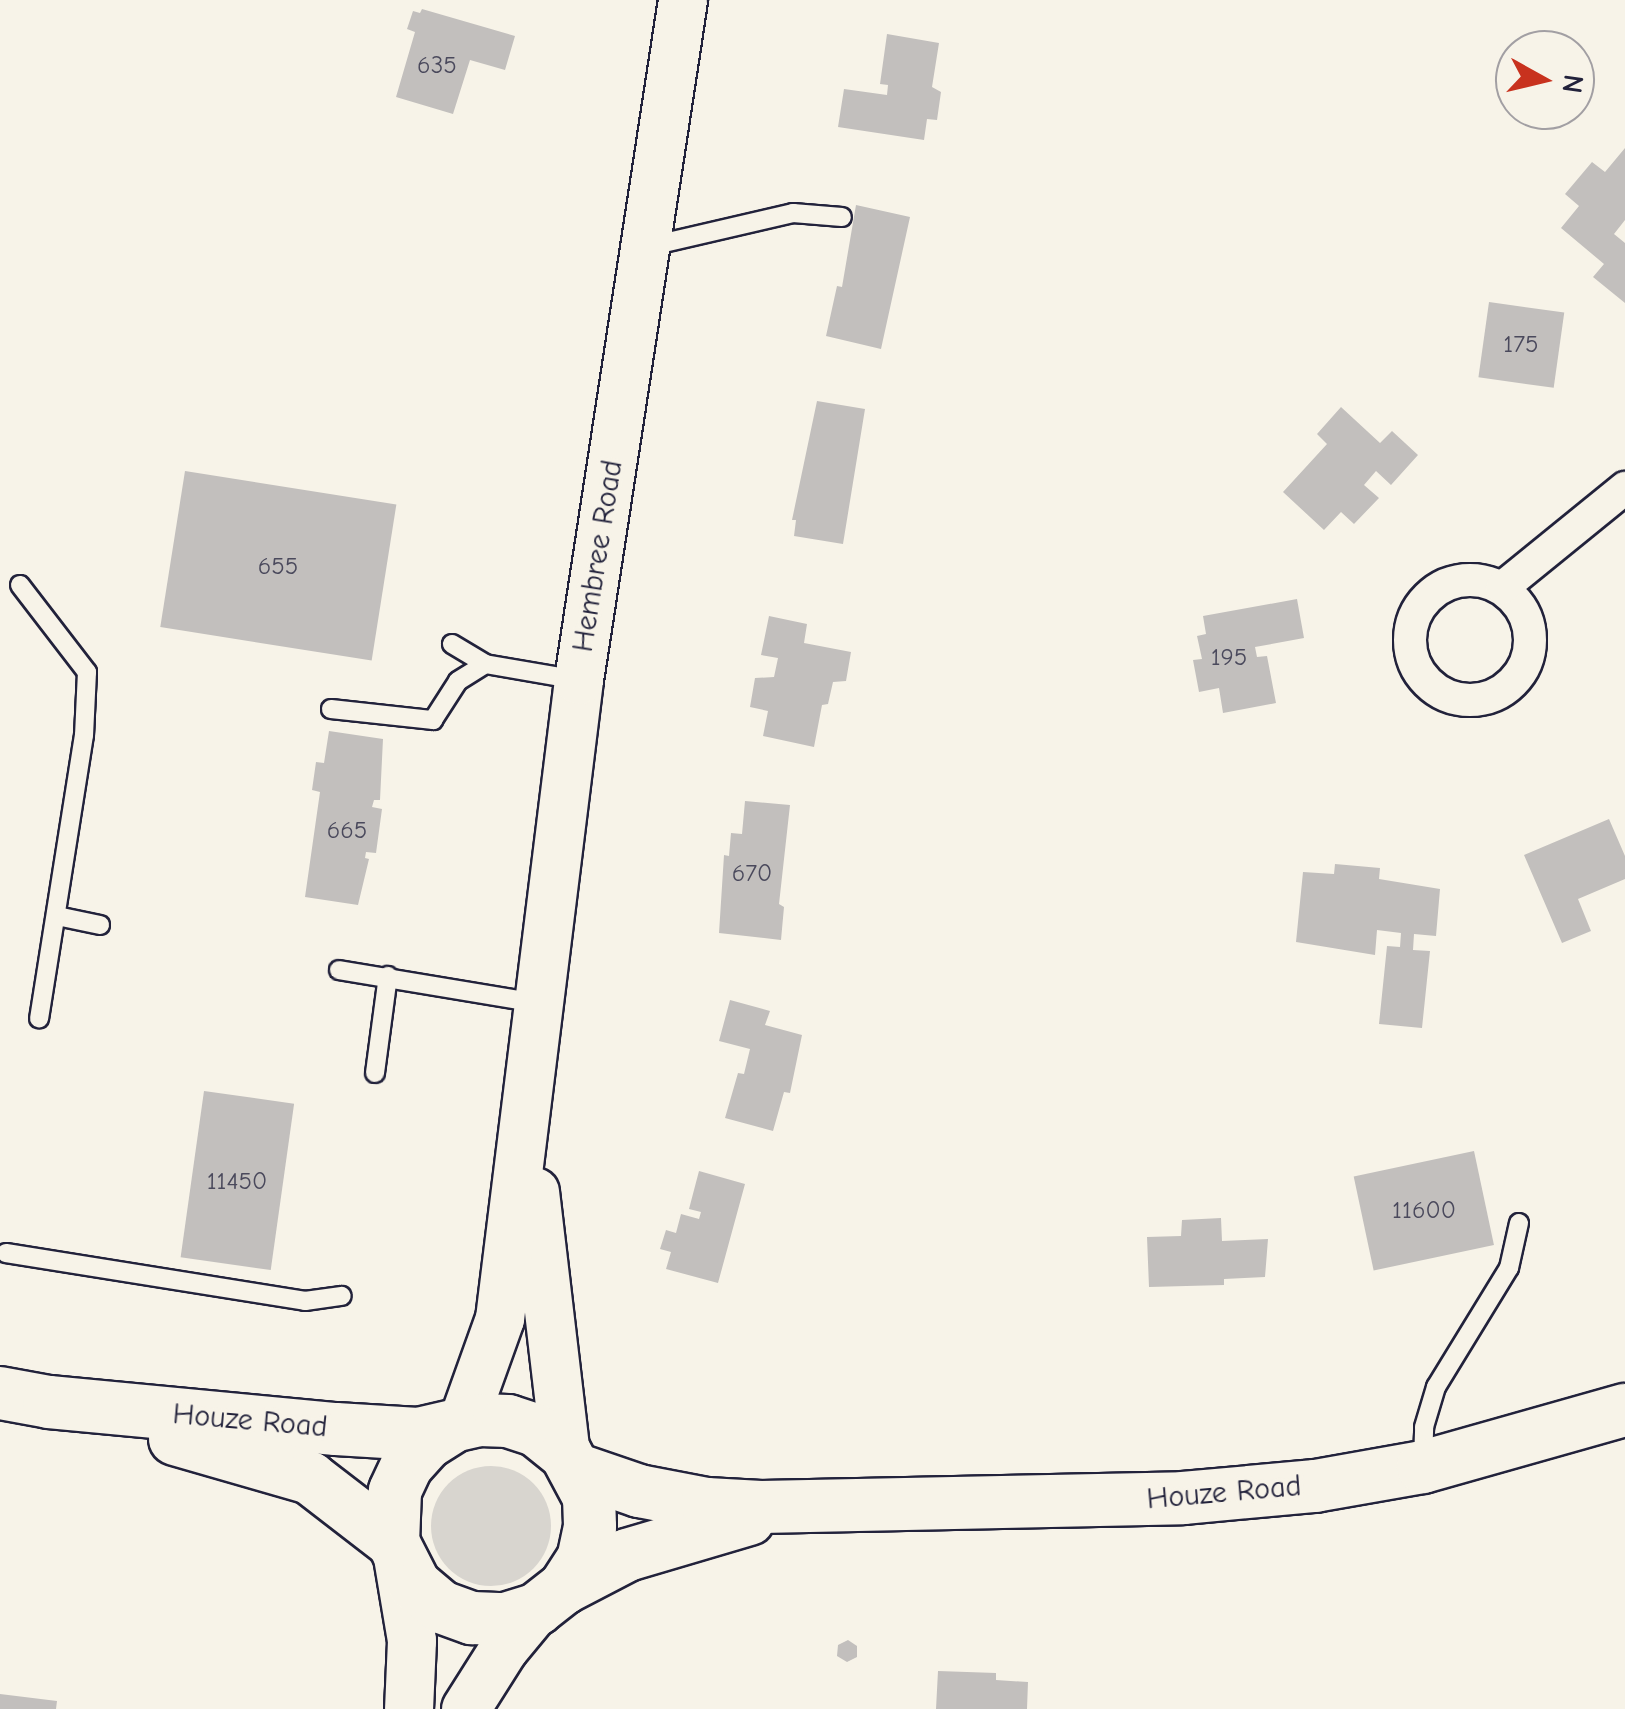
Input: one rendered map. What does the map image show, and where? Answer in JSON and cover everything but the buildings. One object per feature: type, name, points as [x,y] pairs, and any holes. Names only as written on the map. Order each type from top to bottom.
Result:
[{"type":"main road","name":"Houze Road","points":[[24,1398],[336,1430],[418,1434],[479,1420],[508,1421],[536,1430],[572,1462],[603,1482],[707,1504],[1183,1498],[1315,1486],[1423,1466],[1625,1410]]},
{"type":"main road","name":"Houze Road","points":[[24,1398],[310,1478],[396,1549],[416,1586],[441,1606],[472,1618],[505,1619],[654,1544],[814,1504]]},
{"type":"main road","points":[[396,1549],[395,1492],[408,1465],[426,1443],[457,1426]]},
{"type":"main road","points":[[551,1598],[582,1560],[590,1527],[588,1497],[572,1462]]},
{"type":"street","name":"Hembree Road","points":[[457,1426],[500,1319],[528,1114],[536,1003],[580,680],[683,0]]},
{"type":"street","points":[[1502,588],[1625,488]]},
{"type":"street","name":"Hembree Road","points":[[528,1114],[553,1369],[572,1462]]},
{"type":"street","points":[[396,1549],[412,1641],[409,1709]]},
{"type":"street","points":[[466,1709],[504,1649],[551,1598]]},
{"type":"lane","points":[[645,247],[793,213],[842,217]]},
{"type":"lane","points":[[20,585],[88,672],[84,735],[39,1018]]},
{"type":"lane","points":[[452,644],[486,664],[580,680]]},
{"type":"lane","points":[[332,708],[433,720],[458,681],[486,664]]},
{"type":"lane","points":[[56,916],[100,925]]},
{"type":"lane","points":[[339,970],[536,1003]]},
{"type":"lane","points":[[375,1073],[388,976]]},
{"type":"lane","points":[[1423,1466],[1424,1427],[1436,1386],[1509,1268],[1518,1223]]},
{"type":"lane","points":[[6,1253],[305,1301],[342,1296]]},
{"type":"shaded area","points":[[491,1466],[514,1470],[534,1483],[547,1503],[551,1526],[547,1549],[534,1569],[514,1582],[491,1586],[468,1582],[448,1569],[435,1549],[431,1526],[435,1503],[448,1483],[468,1470]]}]
